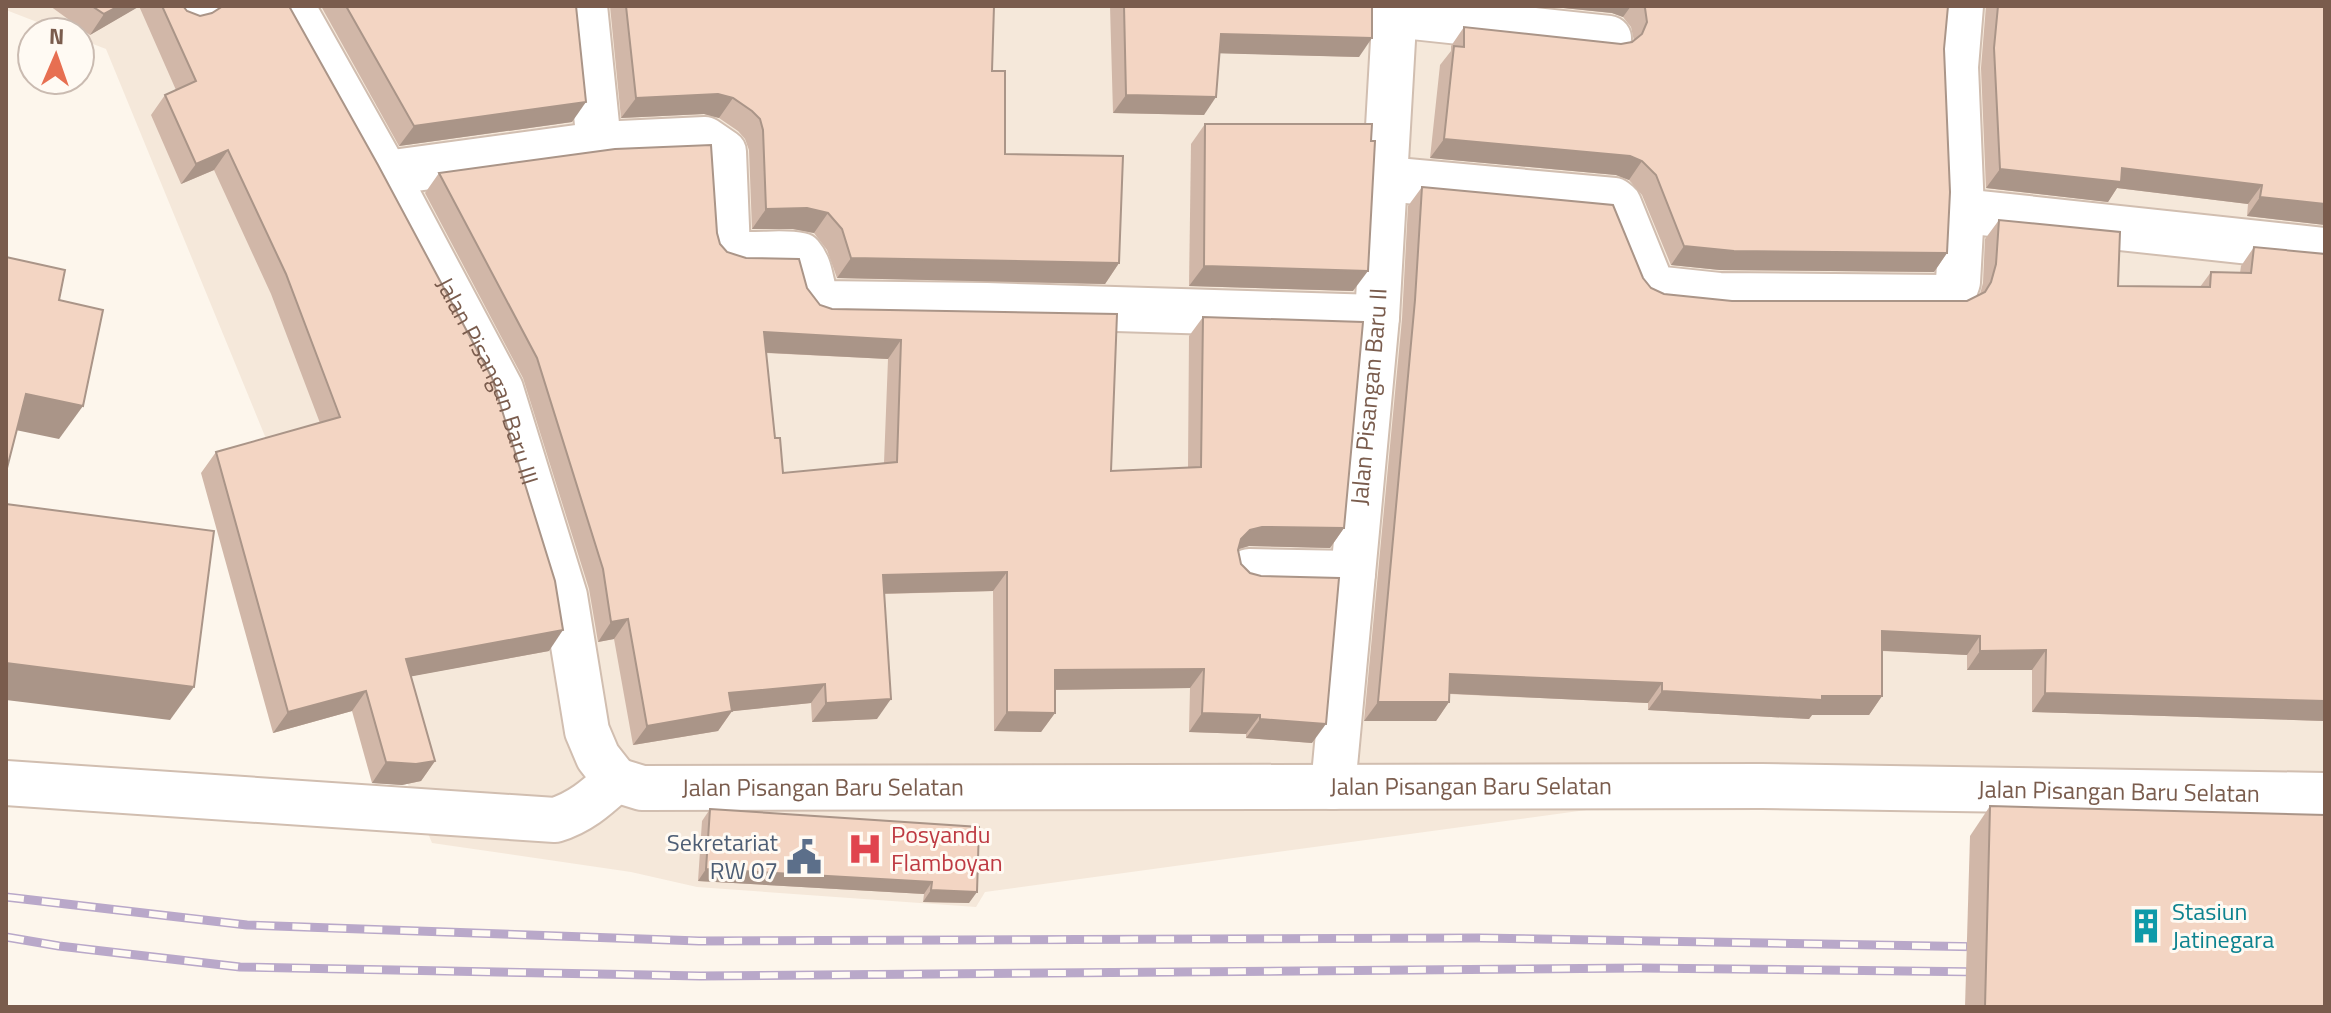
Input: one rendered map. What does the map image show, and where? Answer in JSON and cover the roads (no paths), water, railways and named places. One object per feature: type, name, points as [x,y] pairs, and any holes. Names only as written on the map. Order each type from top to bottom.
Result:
[{"type":"street","name":"Jalan Pisangan Baru III","points":[[292,6],[386,173],[501,389],[565,596],[587,731],[598,757],[616,780]]},
{"type":"street","points":[[585,6],[599,144]]},
{"type":"street","points":[[1385,179],[1614,200],[1619,204],[1653,288],[1719,295],[1944,297],[1954,293],[1958,282],[1962,211],[1956,67],[1961,6]]},
{"type":"street","points":[[1395,10],[1609,38]]},
{"type":"street","name":"Jalan Pisangan Baru II","points":[[1333,787],[1377,317],[1395,10]]},
{"type":"street","points":[[386,173],[599,144],[705,139],[724,152],[728,251],[749,255],[776,252],[801,255],[811,271],[814,293],[819,303],[1377,317]]},
{"type":"street","points":[[1962,211],[2325,250]]},
{"type":"street","points":[[1249,571],[1353,573]]},
{"type":"street","points":[[6,783],[555,820],[572,815],[588,805],[616,780]]},
{"type":"street","name":"Jalan Pisangan Baru Selatan","points":[[616,780],[642,788],[1762,786],[2325,795]]},
{"type":"railway","points":[[6,897],[247,925],[699,941],[1479,938],[1988,947]]},
{"type":"railway","points":[[6,937],[240,967],[700,976],[1640,968],[1989,972]]},
{"type":"place","name":"Posyandu Flamboyan","points":[[865,849]]},
{"type":"place","name":"Sekretariat RW 07","points":[[804,857]]},
{"type":"place","name":"Stasiun Jatinegara","points":[[2146,926]]}]
